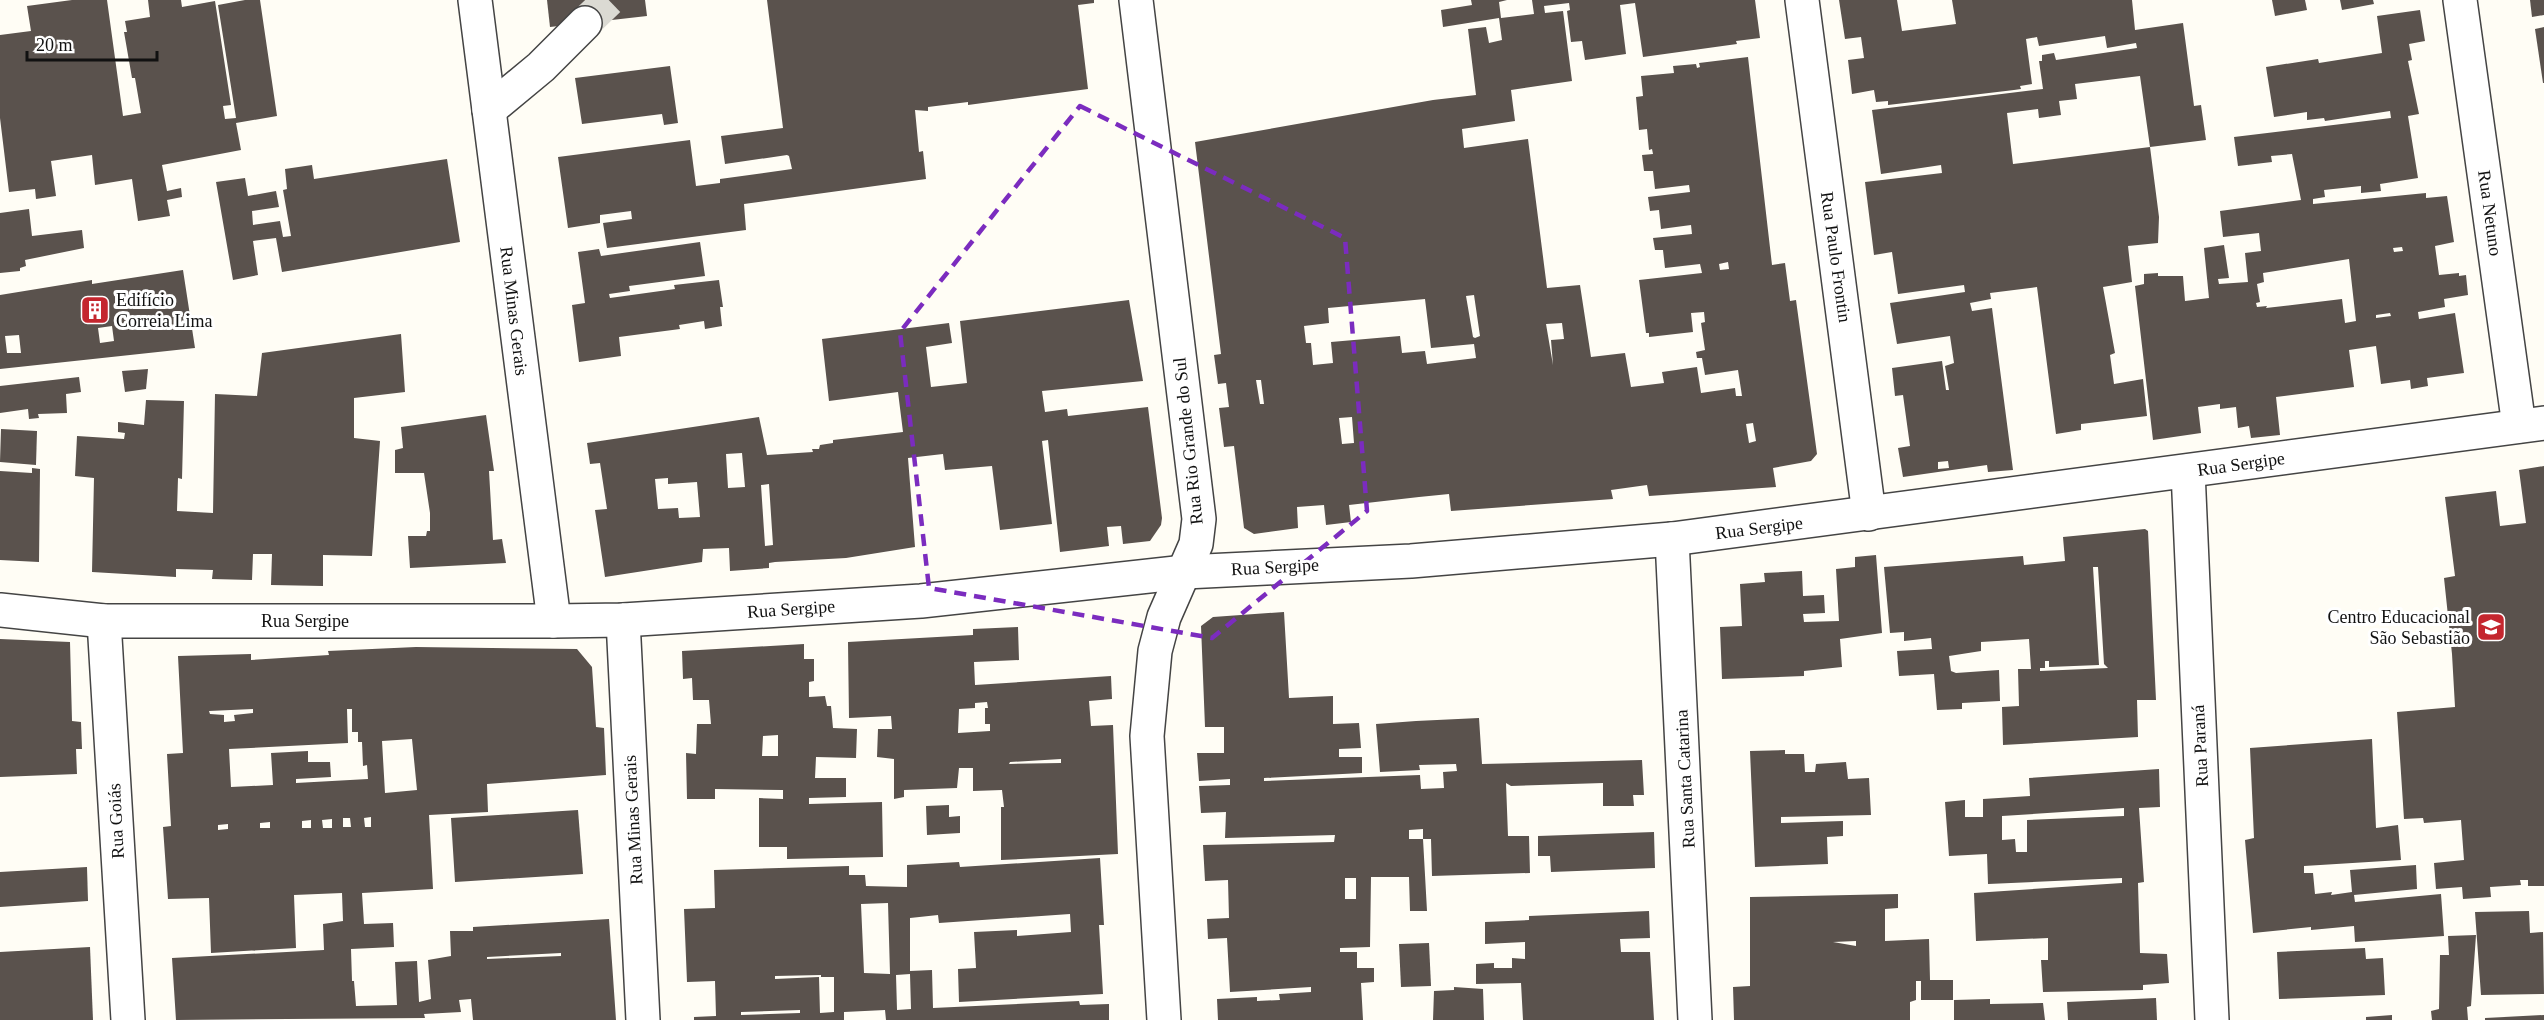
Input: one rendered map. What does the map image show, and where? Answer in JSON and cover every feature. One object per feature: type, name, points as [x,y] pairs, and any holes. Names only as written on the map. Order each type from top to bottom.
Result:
[{"type":"street","name":"Rua Minas Gerais","points":[[475,0],[554,621]]},
{"type":"street","name":"Rua Rio Grande do Sul","points":[[1136,0],[1199,519],[1196,544],[1164,617],[1155,651],[1147,736],[1164,1020]]},
{"type":"street","name":"Rua Paulo Frontin","points":[[1802,0],[1869,514]]},
{"type":"street","name":"Rua Netuno","points":[[2460,0],[2532,424]]},
{"type":"street","points":[[489,110],[541,67],[585,23]]},
{"type":"street","name":"Rua Sergipe","points":[[0,610],[104,621],[554,621],[623,620],[921,601],[1185,572],[1411,561],[1672,539],[2532,424]]},
{"type":"street","name":"Rua Paraná","points":[[2188,471],[2212,1020]]},
{"type":"street","name":"Rua Santa Catarina","points":[[1672,539],[1695,1020]]},
{"type":"street","name":"Rua Minas Gerais","points":[[623,620],[643,1020]]},
{"type":"street","name":"Rua Goiás","points":[[104,621],[128,1020]]},
{"type":"highlighted area","points":[[1080,106],[1345,238],[1367,511],[1212,638],[929,588],[900,332]]},
{"type":"building","points":[[72,0],[107,0],[123,116],[141,113],[124,32],[127,32],[125,21],[150,17],[148,0],[181,0],[182,7],[215,1],[231,105],[223,106],[225,119],[236,118],[218,5],[260,0],[277,116],[236,123],[241,150],[162,165],[167,191],[181,188],[182,197],[167,200],[170,216],[138,221],[132,179],[95,185],[92,155],[51,161],[56,196],[36,199],[35,189],[9,192],[0,118],[0,35],[31,31],[27,6]]},
{"type":"building","points":[[547,0],[645,0],[647,16],[550,27]]},
{"type":"building","points":[[767,0],[1094,0],[1094,3],[1078,5],[1088,89],[968,105],[968,102],[928,107],[928,111],[915,110],[919,152],[923,151],[926,179],[744,204],[746,230],[607,248],[603,223],[632,219],[631,211],[600,215],[600,223],[568,228],[558,157],[690,140],[696,186],[720,183],[720,179],[792,169],[787,155],[725,164],[721,136],[783,128]]},
{"type":"building","points":[[1471,0],[1507,0],[1499,2],[1501,18],[1534,14],[1532,0],[1755,0],[1760,38],[1736,41],[1737,44],[1643,57],[1635,3],[1620,5],[1626,54],[1585,60],[1582,41],[1571,42],[1567,11],[1570,10],[1569,3],[1544,6],[1545,13],[1563,11],[1572,81],[1511,90],[1515,121],[1462,129],[1464,148],[1528,139],[1547,288],[1580,285],[1591,357],[1625,353],[1631,387],[1664,383],[1662,372],[1697,367],[1701,393],[1735,388],[1736,396],[1742,396],[1738,370],[1705,375],[1702,358],[1697,358],[1696,352],[1705,350],[1701,323],[1705,322],[1704,312],[1691,313],[1693,332],[1649,337],[1649,333],[1646,333],[1639,280],[1702,273],[1700,264],[1665,268],[1663,250],[1655,250],[1653,238],[1692,234],[1691,225],[1661,229],[1659,210],[1650,211],[1648,197],[1690,192],[1689,185],[1655,189],[1653,171],[1644,171],[1642,155],[1653,154],[1652,149],[1649,150],[1647,129],[1639,130],[1636,97],[1643,96],[1641,76],[1674,73],[1673,66],[1696,64],[1697,68],[1700,67],[1699,63],[1748,57],[1772,265],[1785,263],[1790,301],[1796,300],[1817,454],[1811,461],[1773,468],[1776,487],[1649,496],[1647,485],[1611,490],[1613,499],[1451,511],[1449,494],[1349,505],[1351,522],[1326,525],[1324,505],[1297,507],[1298,528],[1254,534],[1244,528],[1234,446],[1224,447],[1219,408],[1229,407],[1226,383],[1218,384],[1214,355],[1221,354],[1195,142],[1433,100],[1476,95],[1468,29],[1486,27],[1489,43],[1502,40],[1499,18],[1443,27],[1441,10],[1472,5]],"holes":[[[1728,262],[1729,269],[1720,270],[1719,264]],[[1474,295],[1480,336],[1473,337],[1466,296]],[[1425,299],[1431,348],[1474,344],[1476,358],[1427,364],[1425,351],[1402,353],[1400,336],[1331,342],[1333,363],[1313,365],[1311,343],[1306,343],[1304,326],[1329,323],[1328,308]],[[1562,323],[1564,339],[1551,340],[1553,365],[1546,324]],[[1256,380],[1261,380],[1264,404],[1260,404]],[[1352,417],[1354,443],[1342,444],[1339,418]],[[1753,423],[1756,441],[1749,443],[1746,424]]]},
{"type":"building","points":[[1839,0],[1897,0],[1902,31],[1956,24],[1952,0],[2132,0],[2135,30],[2183,23],[2194,106],[2201,105],[2206,140],[2150,147],[2159,217],[2158,243],[2128,246],[2132,282],[2103,287],[2115,353],[2110,355],[2114,384],[2143,379],[2147,416],[2081,424],[2081,430],[2056,434],[2037,287],[1990,293],[1991,299],[1970,303],[1972,311],[1992,308],[2013,470],[1988,472],[1987,465],[1903,477],[1898,448],[1910,446],[1903,395],[1895,396],[1892,368],[1942,361],[1946,390],[1949,390],[1945,366],[1954,363],[1950,336],[1897,344],[1890,303],[1965,292],[1964,285],[1898,294],[1892,252],[1874,255],[1865,182],[1942,173],[1941,165],[1881,174],[1872,110],[2043,89],[2039,61],[2042,61],[2042,55],[2054,53],[2056,60],[2137,48],[2136,43],[2107,48],[2105,36],[2039,46],[2037,37],[2026,39],[2032,84],[2020,86],[2021,89],[1888,105],[1888,101],[1876,102],[1874,90],[1852,94],[1848,60],[1864,58],[1861,37],[1845,39]],"holes":[[[2140,76],[2150,147],[2013,164],[2007,113],[2038,109],[2039,118],[2061,115],[2059,101],[2077,99],[2075,84]],[[1948,461],[1949,468],[1938,469],[1938,462]]]},
{"type":"building","points":[[2272,0],[2305,0],[2307,10],[2275,16]]},
{"type":"building","points":[[2340,0],[2373,0],[2374,4],[2342,10]]},
{"type":"building","points":[[2530,0],[2544,0],[2544,15],[2532,17]]},
{"type":"building","points":[[2420,10],[2425,41],[2409,44],[2412,60],[2408,61],[2419,114],[2408,116],[2418,178],[2380,184],[2381,191],[2361,193],[2361,186],[2324,190],[2325,197],[2313,199],[2313,204],[2426,193],[2426,198],[2447,196],[2454,242],[2435,246],[2439,275],[2459,273],[2459,276],[2466,275],[2468,295],[2444,299],[2445,307],[2418,312],[2419,319],[2455,313],[2464,373],[2427,378],[2428,386],[2411,389],[2410,380],[2381,384],[2376,346],[2349,350],[2354,387],[2276,397],[2280,435],[2251,438],[2249,426],[2238,428],[2236,407],[2220,409],[2220,404],[2198,407],[2201,433],[2153,440],[2135,286],[2144,284],[2144,274],[2183,276],[2185,301],[2209,298],[2204,248],[2224,245],[2229,278],[2218,279],[2219,284],[2248,282],[2245,253],[2261,251],[2259,233],[2223,237],[2220,211],[2301,200],[2292,154],[2271,156],[2272,162],[2238,166],[2234,137],[2391,118],[2390,111],[2325,121],[2324,118],[2307,120],[2307,112],[2274,117],[2266,67],[2318,59],[2319,63],[2382,53],[2377,16]],"holes":[[[2402,247],[2403,251],[2394,252],[2393,248]],[[2349,259],[2356,321],[2345,323],[2342,299],[2266,308],[2267,306],[2257,307],[2256,303],[2260,302],[2257,284],[2264,282],[2263,273]],[[2390,313],[2391,316],[2376,318],[2376,315]]]},
{"type":"building","points":[[2544,27],[2544,83],[2543,83],[2535,29]]},
{"type":"building","points":[[670,66],[678,123],[664,125],[662,114],[582,124],[575,78]]},
{"type":"building","points":[[447,159],[460,242],[282,272],[276,238],[253,241],[258,275],[233,280],[216,182],[245,178],[248,196],[276,191],[279,207],[252,211],[253,225],[280,221],[283,237],[291,236],[283,190],[287,189],[285,169],[312,165],[314,179]]},
{"type":"building","points":[[29,209],[32,236],[82,230],[84,248],[25,260],[26,266],[20,268],[20,271],[0,273],[0,213]]},
{"type":"building","points":[[700,242],[705,276],[629,286],[630,291],[609,294],[610,298],[675,289],[674,285],[719,280],[723,307],[720,307],[722,326],[705,329],[704,321],[679,325],[680,329],[619,337],[621,356],[579,362],[572,305],[585,303],[578,252],[599,249],[601,256]]},
{"type":"building","name":"Edifício Correia Lima","points":[[183,270],[195,348],[0,369],[0,295],[92,280],[92,284]],"holes":[[[112,326],[114,341],[100,343],[98,328]],[[19,335],[21,353],[7,353],[5,336]]]},
{"type":"building","points":[[1129,300],[1143,381],[1042,391],[1045,412],[1067,409],[1068,416],[1148,407],[1162,518],[1161,525],[1150,541],[1123,544],[1121,526],[1107,527],[1109,546],[1060,552],[1048,440],[1042,441],[1052,524],[1000,530],[992,466],[945,470],[943,454],[908,458],[915,547],[846,558],[775,562],[769,563],[769,568],[730,571],[729,548],[703,549],[702,562],[605,577],[595,510],[607,509],[600,463],[590,464],[587,443],[759,417],[767,455],[813,452],[812,449],[819,449],[820,445],[833,443],[833,440],[903,432],[898,392],[829,401],[822,339],[949,323],[952,343],[926,347],[931,387],[967,383],[960,321]],"holes":[[[742,453],[745,487],[728,488],[726,454]],[[668,478],[668,484],[697,482],[700,517],[679,518],[678,508],[658,509],[655,479]],[[769,484],[773,545],[765,546],[761,485]]]},
{"type":"building","points":[[401,334],[405,392],[354,398],[354,438],[380,441],[372,556],[323,555],[323,586],[271,585],[272,554],[253,554],[252,580],[212,579],[213,570],[176,569],[176,577],[92,572],[94,478],[75,476],[77,436],[124,439],[125,433],[118,432],[118,422],[144,425],[146,400],[184,401],[182,479],[178,478],[177,511],[213,513],[215,394],[257,396],[262,353]]},
{"type":"building","points":[[148,369],[146,389],[125,392],[122,371]]},
{"type":"building","points":[[79,377],[81,392],[66,394],[67,413],[38,414],[39,418],[29,419],[28,409],[0,413],[0,386]]},
{"type":"building","points":[[486,415],[494,471],[489,471],[493,540],[502,539],[506,563],[410,568],[408,536],[426,536],[427,531],[430,531],[430,513],[424,473],[395,473],[395,450],[403,448],[401,427]]},
{"type":"building","points":[[1,429],[37,431],[36,465],[0,462]]},
{"type":"building","name":"Centro Educacional São Sebastião","points":[[2544,466],[2544,886],[2528,886],[2528,880],[2520,880],[2521,885],[2490,887],[2491,897],[2463,899],[2462,887],[2436,889],[2434,863],[2464,860],[2461,820],[2424,823],[2423,818],[2404,819],[2397,712],[2455,707],[2444,578],[2455,576],[2445,497],[2496,491],[2500,526],[2526,523],[2519,470]]},
{"type":"building","points":[[32,468],[40,469],[39,562],[0,560],[0,471],[32,473]]},
{"type":"building","points":[[2145,529],[2148,531],[2156,700],[2137,700],[2138,737],[2003,745],[2002,707],[2019,706],[2018,669],[2031,669],[2029,639],[1981,642],[1981,651],[1949,656],[1951,671],[1956,673],[1999,670],[2000,701],[1962,703],[1962,709],[1937,710],[1934,674],[1899,676],[1897,651],[1932,649],[1931,638],[1904,641],[1904,632],[1890,633],[1884,567],[2023,556],[2024,565],[2065,561],[2063,537]],"holes":[[[2093,567],[2098,567],[2104,664],[2108,668],[2040,671],[2040,668],[2045,668],[2045,661],[2049,661],[2049,667],[2099,665]]]},
{"type":"building","points":[[1876,555],[1882,633],[1840,639],[1842,667],[1804,671],[1804,676],[1722,679],[1720,627],[1742,626],[1740,584],[1765,582],[1764,573],[1802,571],[1803,596],[1824,595],[1825,613],[1803,614],[1804,622],[1839,621],[1836,569],[1855,567],[1855,557]]},
{"type":"building","points":[[1284,612],[1289,698],[1333,696],[1333,724],[1359,723],[1361,748],[1339,749],[1339,757],[1362,757],[1362,773],[1264,778],[1264,781],[1420,775],[1421,789],[1444,788],[1443,772],[1457,771],[1456,764],[1419,765],[1420,770],[1380,772],[1376,724],[1479,718],[1482,764],[1642,760],[1644,795],[1633,795],[1634,806],[1603,806],[1603,783],[1511,786],[1506,783],[1508,836],[1529,836],[1530,873],[1432,876],[1431,839],[1423,839],[1427,911],[1410,911],[1409,877],[1371,877],[1370,947],[1340,948],[1340,952],[1357,952],[1357,968],[1374,968],[1374,982],[1361,983],[1363,1020],[1218,1020],[1217,999],[1257,997],[1257,1001],[1280,1000],[1279,994],[1311,992],[1311,987],[1230,992],[1227,938],[1208,939],[1207,919],[1229,918],[1228,880],[1205,881],[1203,845],[1334,842],[1335,835],[1225,838],[1226,812],[1201,813],[1199,786],[1230,785],[1230,779],[1199,781],[1197,753],[1224,753],[1224,727],[1205,727],[1201,626],[1213,617]],"holes":[[[1423,829],[1423,839],[1409,839],[1409,830]],[[1345,878],[1356,878],[1356,899],[1345,899]]]},
{"type":"building","points":[[1018,627],[1019,660],[974,662],[975,685],[1111,676],[1112,699],[1089,701],[1091,726],[1113,725],[1118,854],[1001,860],[1001,807],[1004,807],[1002,790],[973,791],[973,768],[959,768],[957,788],[904,790],[904,797],[894,799],[894,759],[877,757],[878,729],[892,729],[891,716],[849,718],[848,642],[973,635],[973,629]],"holes":[[[987,702],[985,724],[990,724],[990,731],[958,733],[959,709],[975,708],[975,703]],[[1061,759],[1061,763],[1009,764],[1010,762]]]},
{"type":"building","points":[[0,639],[70,642],[72,721],[81,722],[82,749],[76,749],[77,774],[0,777]]},
{"type":"building","points":[[804,644],[804,659],[814,659],[814,681],[809,682],[809,697],[825,696],[827,706],[831,706],[833,728],[857,729],[856,758],[816,757],[815,778],[846,778],[846,797],[809,798],[809,804],[882,802],[883,857],[787,859],[787,847],[759,847],[759,798],[783,799],[783,790],[715,789],[715,799],[687,799],[686,753],[696,754],[697,724],[711,724],[709,700],[693,700],[692,678],[683,679],[682,651]],"holes":[[[778,735],[778,756],[762,756],[763,736]]]},
{"type":"building","points":[[416,647],[577,649],[592,667],[596,727],[604,728],[606,775],[487,784],[488,812],[429,815],[433,889],[362,893],[364,924],[393,923],[394,947],[351,949],[352,981],[354,981],[356,1006],[397,1005],[395,962],[417,961],[419,1002],[431,999],[428,960],[451,956],[450,931],[473,931],[473,927],[609,919],[616,1020],[473,1020],[471,999],[459,1000],[461,1012],[424,1014],[425,1018],[176,1020],[172,958],[324,950],[323,924],[343,921],[342,893],[294,895],[296,948],[211,953],[209,898],[168,899],[163,827],[171,826],[167,754],[183,753],[178,656],[251,654],[251,660],[329,655],[328,651]],"holes":[[[253,709],[253,713],[234,715],[235,721],[224,722],[224,715],[210,714],[209,711]],[[347,709],[352,709],[352,732],[358,732],[358,742],[362,742],[363,766],[367,765],[368,779],[296,783],[296,779],[331,777],[330,762],[308,762],[308,751],[271,753],[273,785],[231,787],[229,749],[348,743]],[[412,739],[417,790],[385,793],[382,741]],[[371,817],[371,827],[365,827],[364,818]],[[343,818],[350,818],[351,827],[343,827]],[[332,819],[332,828],[323,828],[322,820]],[[311,820],[311,828],[302,828],[302,821]],[[270,822],[270,828],[260,828],[260,823]],[[228,824],[228,829],[218,830],[218,825]],[[561,953],[561,956],[487,959],[487,957]]]},
{"type":"building","points":[[2372,739],[2376,828],[2398,825],[2401,860],[2304,866],[2304,873],[2313,873],[2315,894],[2332,892],[2331,895],[2352,892],[2350,870],[2416,865],[2417,889],[2354,895],[2355,902],[2441,894],[2444,936],[2355,942],[2354,926],[2311,930],[2311,927],[2253,933],[2245,840],[2254,838],[2250,748]]},
{"type":"building","points":[[1785,750],[1785,754],[1804,754],[1805,772],[1815,772],[1816,764],[1846,762],[1848,779],[1869,778],[1871,815],[1781,817],[1781,823],[1843,821],[1843,836],[1827,837],[1828,864],[1755,867],[1750,751]]},
{"type":"building","points":[[2159,769],[2160,807],[2139,808],[2144,882],[2138,883],[2140,953],[2167,954],[2169,983],[2143,985],[2143,990],[2043,992],[2041,960],[2048,960],[2048,938],[1976,941],[1974,893],[2122,883],[2122,878],[1988,884],[1987,854],[1949,856],[1945,802],[1965,800],[1965,817],[1983,817],[1983,799],[2030,796],[2029,778]],"holes":[[[2124,808],[2124,816],[2027,820],[2027,852],[2016,852],[2015,839],[2002,840],[2002,816]]]},
{"type":"building","points":[[949,805],[949,817],[960,816],[960,833],[927,835],[926,806]]},
{"type":"building","points":[[578,810],[583,874],[455,882],[451,818]]},
{"type":"building","points":[[1654,832],[1655,868],[1551,872],[1550,856],[1538,856],[1538,836]]},
{"type":"building","points":[[1100,858],[1104,925],[1099,925],[1103,994],[959,1002],[958,969],[976,968],[974,932],[1017,930],[1017,936],[1071,932],[1070,914],[939,923],[938,915],[910,918],[910,971],[932,970],[933,1008],[1079,1001],[1080,1005],[1109,1004],[1109,1020],[886,1020],[885,1010],[844,1012],[844,1020],[694,1020],[694,1017],[716,1016],[715,981],[687,982],[684,909],[715,908],[714,870],[849,866],[849,875],[865,875],[866,886],[907,887],[907,865],[959,862],[960,867]],"holes":[[[888,903],[890,974],[864,973],[861,904]],[[910,974],[911,1009],[897,1010],[896,975]],[[775,976],[834,977],[834,1012],[820,1013],[819,977],[775,979]],[[800,1010],[800,1013],[741,1015],[741,1012]]]},
{"type":"building","points":[[87,867],[88,901],[0,907],[0,872]]},
{"type":"building","points":[[1898,894],[1898,908],[1885,909],[1885,941],[1929,939],[1930,980],[1953,980],[1953,1000],[1921,1000],[1921,981],[1916,981],[1916,1000],[1910,1002],[1910,1020],[1734,1020],[1733,987],[1750,986],[1750,897]],"holes":[[[1856,941],[1856,946],[1833,942]]]},
{"type":"building","points":[[1649,911],[1650,938],[1620,939],[1621,952],[1650,952],[1654,1020],[1523,1020],[1521,983],[1476,984],[1476,964],[1494,963],[1494,968],[1512,968],[1512,958],[1525,959],[1525,942],[1485,944],[1485,922],[1529,920],[1529,916]]},
{"type":"building","points":[[2529,911],[2530,933],[2543,932],[2544,994],[2481,995],[2475,912]]},
{"type":"building","points":[[2476,935],[2471,1006],[2467,1007],[2468,1020],[2432,1020],[2431,1011],[2439,1009],[2440,955],[2449,955],[2448,936]]},
{"type":"building","points":[[1429,943],[1431,986],[1401,987],[1399,944]]},
{"type":"building","points":[[90,947],[93,1020],[0,1020],[0,952]]},
{"type":"building","points":[[2365,948],[2366,959],[2383,958],[2385,995],[2279,999],[2277,952]]},
{"type":"building","points":[[1454,987],[1483,989],[1484,1020],[1433,1020],[1434,991],[1454,990]]},
{"type":"building","points":[[2156,998],[2157,1020],[2068,1020],[2067,1002]]},
{"type":"building","points":[[1990,999],[1990,1004],[2043,1003],[2045,1020],[1954,1020],[1954,1000]]},
{"type":"building","points":[[2392,1015],[2392,1020],[2366,1020],[2366,1017]]},
{"type":"building","points":[[2544,1015],[2544,1020],[2485,1020],[2485,1018]]},
{"type":"tunnel","points":[[585,23],[609,0]]},
{"type":"place","name":"Edifício Correia Lima","points":[[95,310]]},
{"type":"place","name":"Centro Educacional São Sebastião","points":[[2491,627]]}]
